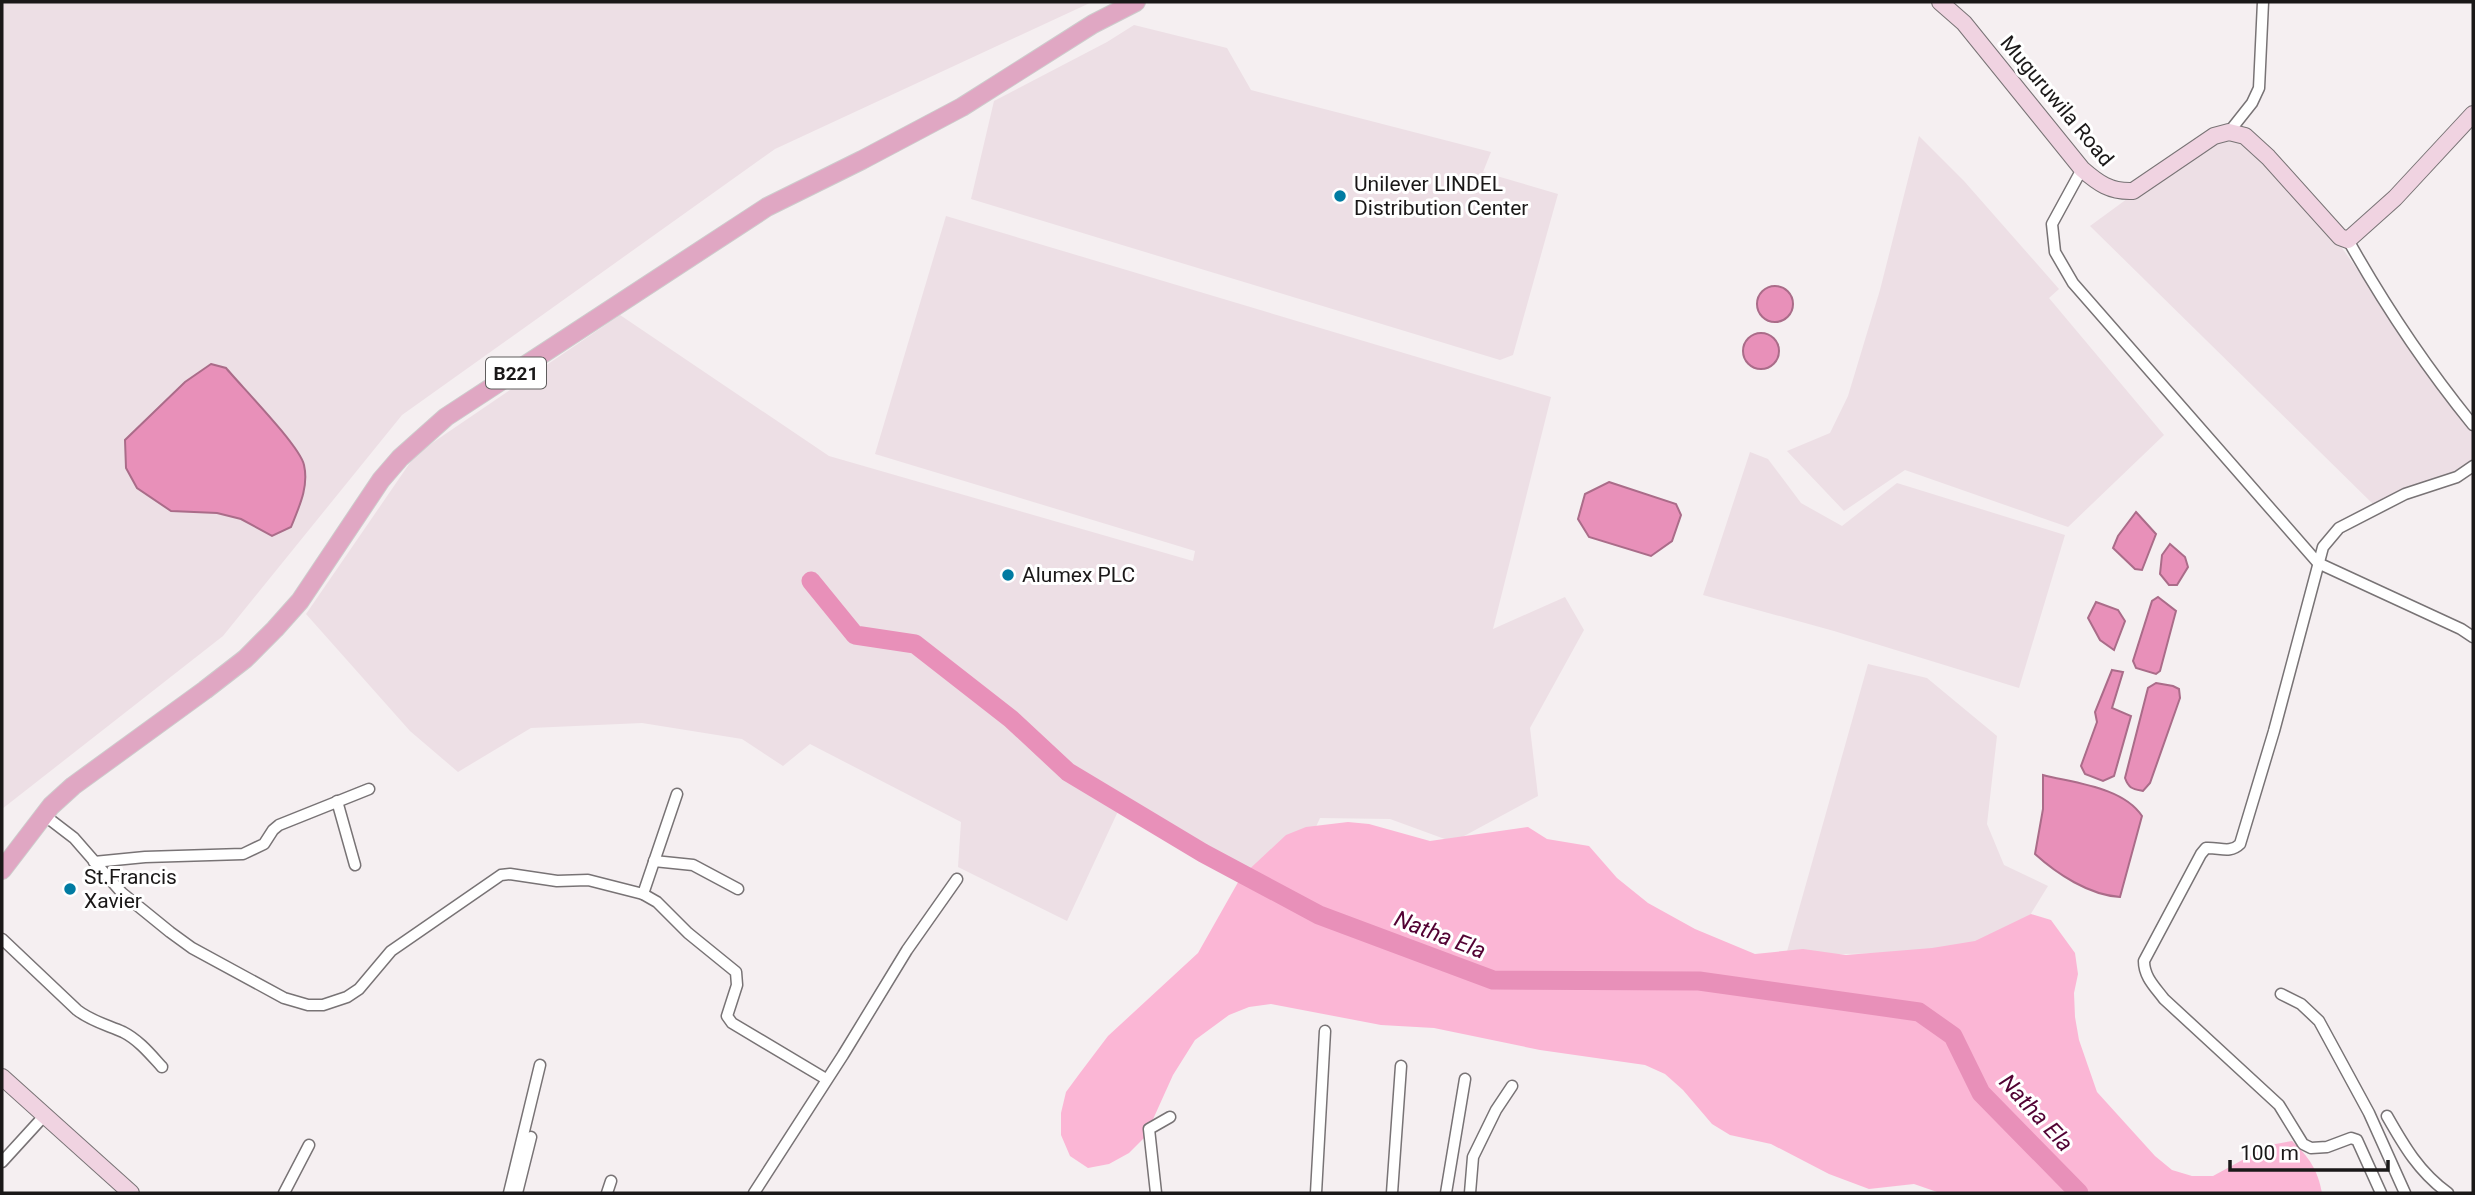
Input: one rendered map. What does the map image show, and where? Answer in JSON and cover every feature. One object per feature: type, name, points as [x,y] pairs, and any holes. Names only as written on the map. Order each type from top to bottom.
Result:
[{"type":"main road","name":"B221","points":[[2,870],[44,814],[73,786],[205,690],[260,644],[300,601],[381,480],[400,458],[446,417],[766,207],[962,107],[1093,24],[1136,2]]},
{"type":"street","points":[[2263,2],[2259,88],[2252,103],[2229,131],[2245,136],[2268,157],[2340,237],[2348,240],[2409,341],[2473,425]]},
{"type":"street","name":"Muguruwila Road","points":[[1947,3],[2082,169],[2102,186],[2118,192],[2133,191],[2214,136],[2229,131]]},
{"type":"street","points":[[2348,240],[2395,198],[2473,114]]},
{"type":"street","points":[[2082,169],[2052,224],[2055,252],[2073,283],[2318,563],[2473,637]]},
{"type":"street","points":[[2381,1193],[2357,1140],[2351,1138],[2327,1147],[2311,1148],[2303,1143],[2279,1105],[2164,999],[2149,979],[2144,969],[2144,961],[2201,854],[2206,848],[2217,847],[2229,851],[2240,844],[2274,731],[2323,547],[2339,528],[2405,494],[2457,477],[2473,466]]},
{"type":"street","points":[[94,862],[145,857],[243,854],[264,844],[279,825],[369,789]]},
{"type":"street","points":[[643,894],[677,794]]},
{"type":"street","points":[[337,802],[355,865]]},
{"type":"street","points":[[44,814],[62,827],[139,909],[192,948],[284,998],[308,1005],[323,1005],[347,997],[359,989],[391,951],[504,874],[557,881],[588,880],[643,894],[657,902],[688,933],[736,972],[737,985],[727,1016],[732,1023],[826,1079]]},
{"type":"street","points":[[654,861],[693,865],[738,889]]},
{"type":"street","points":[[754,1193],[907,950],[957,879]]},
{"type":"street","points":[[2,939],[76,1010],[124,1033],[146,1049],[162,1067]]},
{"type":"street","points":[[2281,994],[2301,1004],[2319,1021],[2369,1113],[2405,1193]]},
{"type":"street","points":[[1316,1193],[1325,1031]]},
{"type":"street","points":[[509,1193],[540,1065]]},
{"type":"street","points":[[1392,1193],[1401,1066]]},
{"type":"street","points":[[2,1077],[131,1193]]},
{"type":"street","points":[[1446,1193],[1465,1079]]},
{"type":"street","points":[[1470,1193],[1473,1157],[1512,1086]]},
{"type":"street","points":[[2387,1115],[2413,1161],[2434,1184],[2448,1193]]},
{"type":"street","points":[[2,1162],[44,1116]]},
{"type":"street","points":[[1156,1193],[1149,1129],[1170,1117]]},
{"type":"street","points":[[517,1193],[531,1137]]},
{"type":"street","points":[[284,1193],[309,1145]]},
{"type":"street","points":[[607,1193],[611,1181]]},
{"type":"shaded area","points":[[2,2],[1092,2],[775,149],[402,415],[223,636],[2,809]]},
{"type":"shaded area","points":[[1134,25],[1227,48],[1251,90],[1491,152],[1483,172],[1558,194],[1513,355],[1500,360],[971,199],[994,101]]},
{"type":"shaded area","points":[[2245,135],[2332,234],[2473,426],[2473,458],[2456,474],[2414,485],[2377,508],[2090,226],[2213,136]]},
{"type":"shaded area","points":[[1919,136],[1964,181],[2059,289],[2049,298],[2164,435],[2068,527],[1905,470],[1844,511],[1787,451],[1830,433],[1848,396],[1880,290]]},
{"type":"shaded area","points":[[946,216],[1551,397],[1493,629],[1565,597],[1584,630],[1530,728],[1538,796],[1453,842],[1390,819],[1320,818],[1282,901],[1136,809],[1120,807],[1067,921],[958,867],[961,822],[810,744],[783,766],[742,739],[642,723],[531,728],[458,772],[410,731],[306,614],[416,454],[620,315],[829,456],[1193,561],[1195,551],[875,454]]},
{"type":"shaded area","points":[[1775,286],[1788,291],[1793,304],[1788,317],[1775,322],[1762,317],[1757,304],[1762,291]]},
{"type":"shaded area","points":[[1761,333],[1774,338],[1779,351],[1774,364],[1761,369],[1748,364],[1743,351],[1748,338]]},
{"type":"shaded area","points":[[211,364],[226,368],[282,431],[304,465],[304,489],[291,527],[272,536],[241,519],[217,513],[171,511],[137,488],[126,468],[125,440],[185,382]]},
{"type":"shaded area","points":[[1750,452],[1768,459],[1801,503],[1842,526],[1897,483],[2065,535],[2019,688],[1834,631],[1703,595]]},
{"type":"shaded area","points":[[1609,482],[1676,504],[1681,515],[1672,541],[1651,556],[1589,537],[1578,519],[1585,494]]},
{"type":"shaded area","points":[[2136,512],[2156,534],[2142,570],[2135,569],[2113,548],[2118,536]]},
{"type":"shaded area","points":[[2170,544],[2185,557],[2188,567],[2177,585],[2169,585],[2160,574],[2162,555]]},
{"type":"shaded area","points":[[2158,597],[2176,611],[2160,671],[2156,674],[2136,668],[2133,661],[2152,601]]},
{"type":"shaded area","points":[[2096,602],[2118,610],[2125,621],[2114,650],[2100,640],[2088,618]]},
{"type":"shaded area","points":[[1868,664],[1927,678],[1997,736],[1987,824],[2004,865],[2048,886],[2008,951],[1786,955]]},
{"type":"shaded area","points":[[2112,670],[2123,672],[2112,708],[2131,716],[2114,776],[2103,781],[2085,774],[2081,766],[2097,722],[2095,712]]},
{"type":"shaded area","points":[[2156,683],[2179,689],[2180,698],[2150,783],[2143,791],[2132,788],[2125,778],[2148,688]]},
{"type":"shaded area","points":[[2043,775],[2110,792],[2134,806],[2142,816],[2120,897],[2085,888],[2053,869],[2035,854],[2043,809]]},
{"type":"shaded area","points":[[1348,822],[1369,824],[1430,841],[1528,827],[1547,839],[1589,846],[1617,878],[1648,903],[1695,929],[1755,954],[1803,949],[1846,955],[1932,948],[1975,941],[2031,914],[2051,920],[2075,953],[2078,974],[2074,993],[2075,1017],[2079,1040],[2097,1092],[2155,1156],[2172,1170],[2192,1176],[2213,1176],[2270,1145],[2292,1141],[2312,1164],[2322,1193],[1940,1193],[1914,1184],[1869,1189],[1829,1174],[1771,1144],[1730,1135],[1712,1124],[1683,1090],[1665,1074],[1645,1065],[1540,1050],[1434,1028],[1381,1025],[1271,1004],[1249,1007],[1229,1015],[1195,1040],[1173,1075],[1145,1137],[1129,1153],[1109,1164],[1088,1168],[1070,1156],[1061,1135],[1061,1113],[1066,1092],[1108,1036],[1198,953],[1241,877],[1286,835],[1306,827]]},
{"type":"waterway","name":"Natha Ela","points":[[811,581],[855,635],[915,644],[1011,719],[1068,772],[1203,853],[1319,915],[1493,980],[1699,981],[1919,1012],[1953,1036],[1981,1093],[2079,1193]]},
{"type":"place","name":"Unilever LINDEL Distribution Center","points":[[1340,196]]},
{"type":"place","name":"Alumex PLC","points":[[1008,575]]},
{"type":"place","name":"St.Francis Xavier","points":[[70,889]]}]
